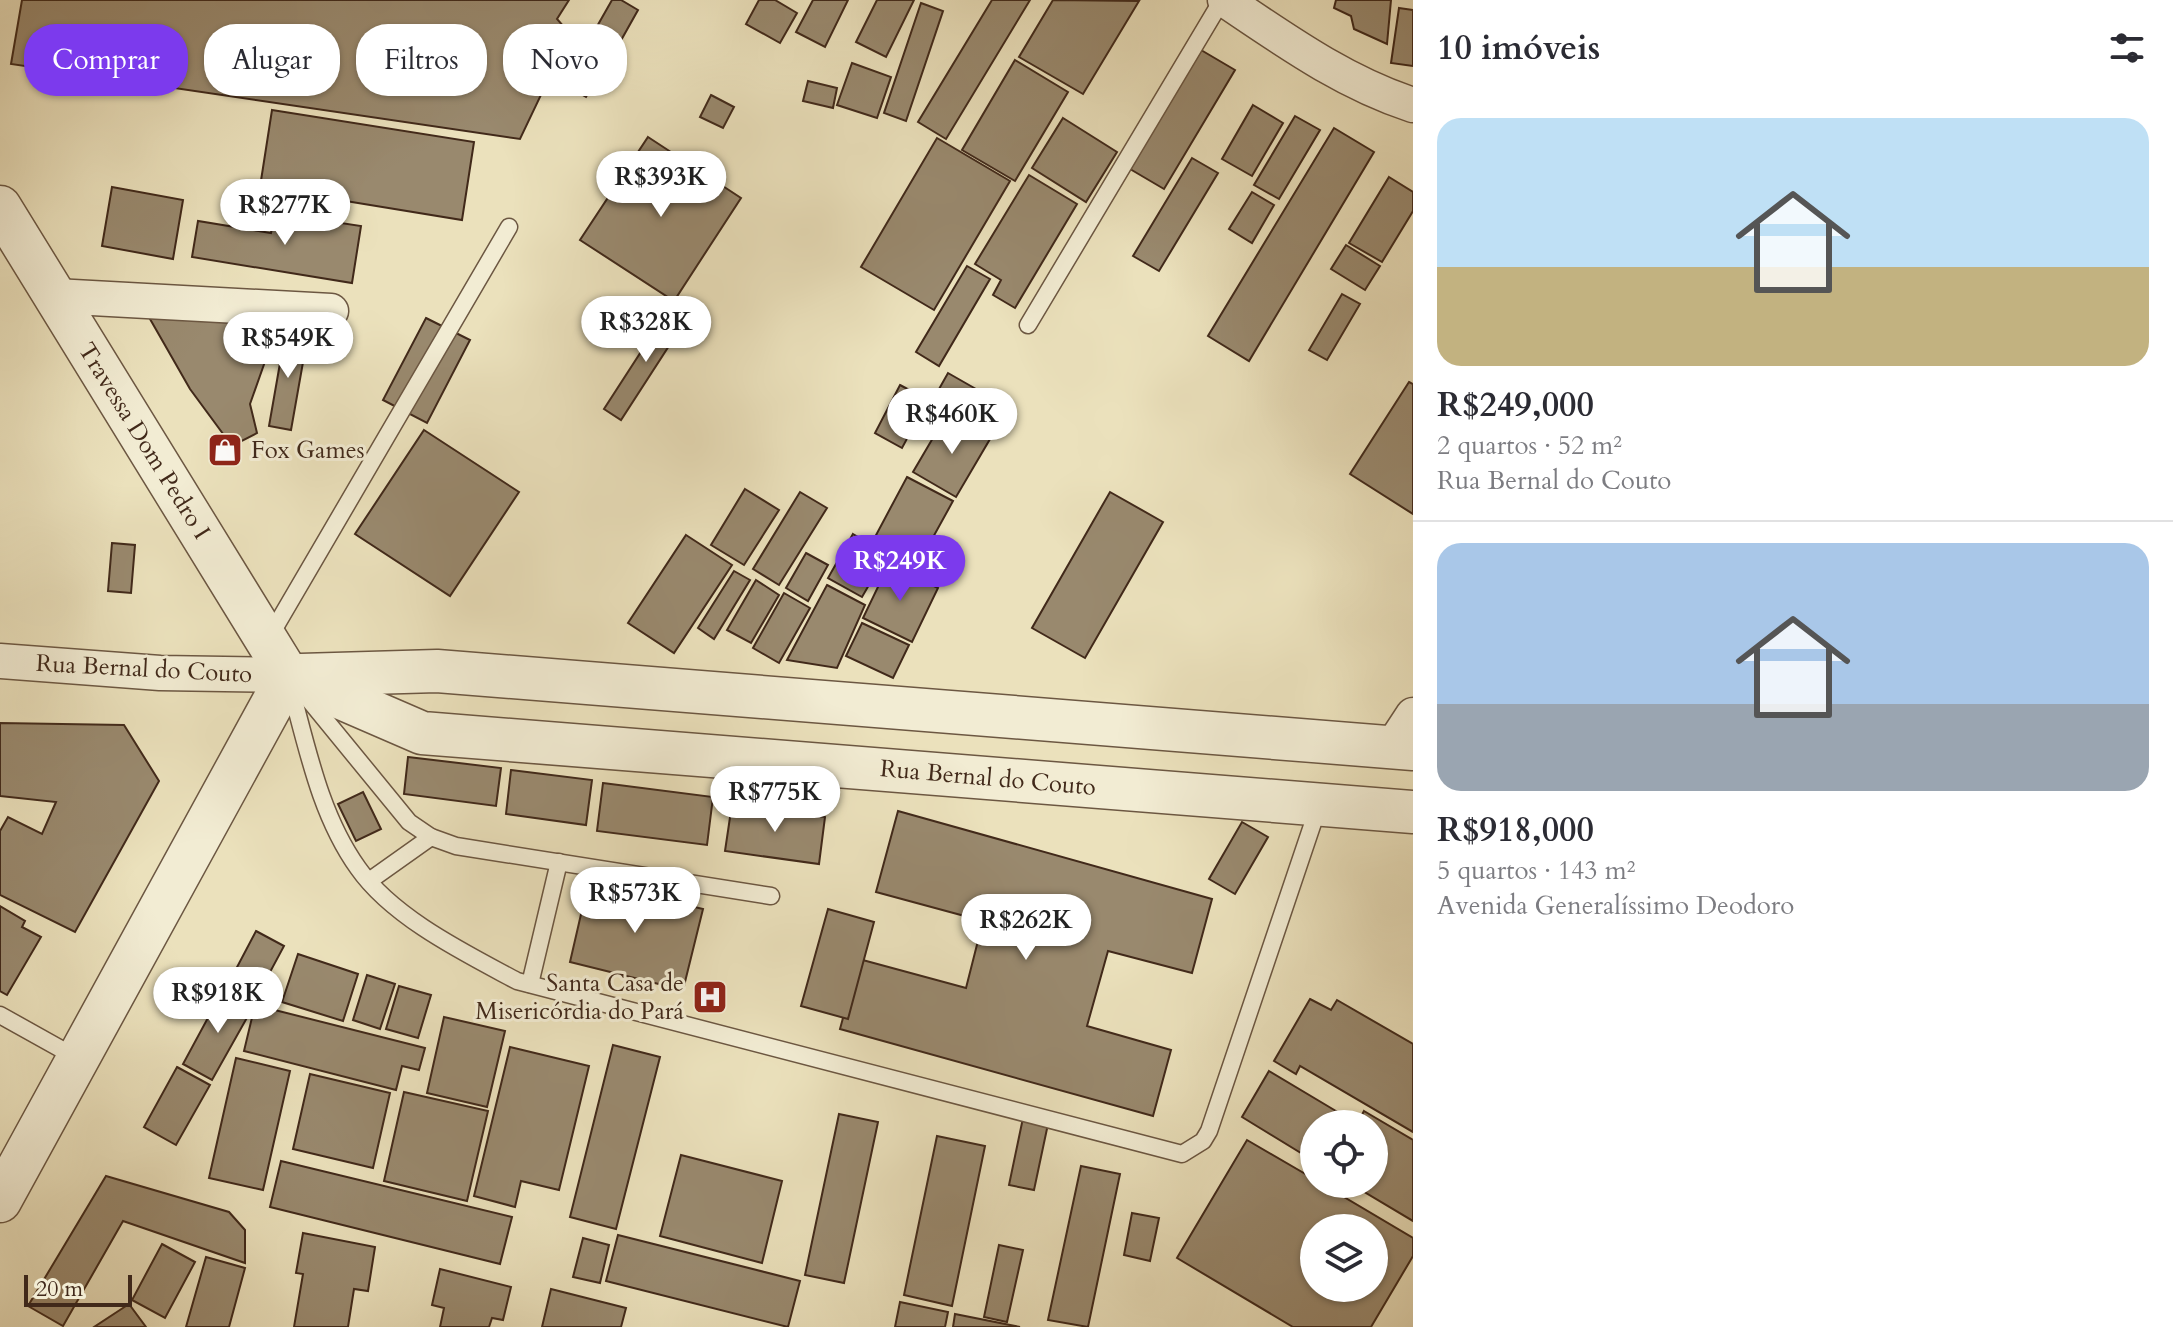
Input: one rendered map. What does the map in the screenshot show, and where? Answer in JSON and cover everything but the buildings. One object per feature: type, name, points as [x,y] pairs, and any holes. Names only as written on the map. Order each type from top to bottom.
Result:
[{"type":"street","points":[[1224,0],[1307,56],[1374,92],[1413,105]]},
{"type":"street","name":"Travessa Dom Pedro I","points":[[0,207],[277,658]]},
{"type":"street","points":[[55,296],[331,311]]},
{"type":"street","points":[[0,1201],[78,1059],[277,658]]},
{"type":"street","name":"Rua Bernal do Couto","points":[[0,661],[160,673],[277,658],[1406,737]]},
{"type":"street","name":"Rua Bernal do Couto","points":[[277,658],[422,733],[1413,812]]},
{"type":"lane","points":[[1028,325],[1224,0]]},
{"type":"lane","points":[[509,227],[277,658],[317,788],[358,868],[369,881],[444,942],[530,984],[1182,1154],[1203,1141],[1209,1131],[1319,804]]},
{"type":"lane","points":[[277,658],[409,822],[431,837],[456,846],[771,896]]},
{"type":"lane","points":[[369,881],[431,837]]},
{"type":"lane","points":[[530,984],[559,862]]},
{"type":"lane","points":[[0,1015],[78,1059]]},
{"type":"place","name":"Fox Games","points":[[225,450]]},
{"type":"place","name":"Santa Casa de Misericórdia do Pará","points":[[710,997]]}]
